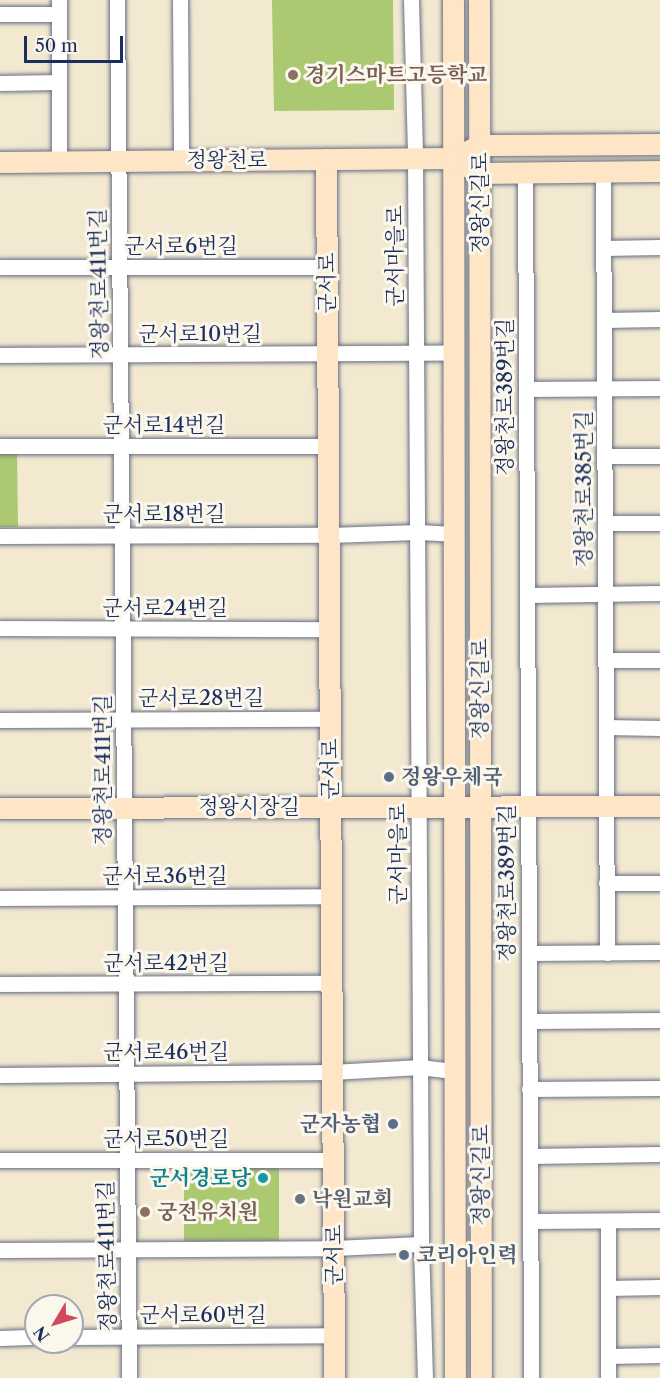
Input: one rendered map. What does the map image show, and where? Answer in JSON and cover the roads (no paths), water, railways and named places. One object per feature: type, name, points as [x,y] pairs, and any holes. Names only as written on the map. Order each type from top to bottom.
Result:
[{"type":"street","name":"정왕천로411번길","points":[[117,0],[129,1378]]},
{"type":"street","points":[[180,0],[181,160]]},
{"type":"street","name":"군서마을로","points":[[411,0],[415,158],[421,1244],[425,1378]]},
{"type":"street","name":"정왕신길로","points":[[453,0],[455,1378]]},
{"type":"street","name":"정왕신길로","points":[[478,0],[481,1378]]},
{"type":"street","points":[[0,14],[59,7],[59,161]]},
{"type":"street","points":[[0,83],[59,82]]},
{"type":"street","name":"정왕천로","points":[[0,162],[454,158],[480,145],[660,144]]},
{"type":"street","name":"정왕천로","points":[[454,158],[480,173]]},
{"type":"street","name":"군서로","points":[[326,159],[334,1378]]},
{"type":"street","name":"정왕천로385번길","points":[[603,171],[606,806]]},
{"type":"street","points":[[480,173],[660,171]]},
{"type":"street","name":"정왕천로389번길","points":[[525,172],[531,1378]]},
{"type":"street","points":[[603,248],[660,247]]},
{"type":"street","name":"군서로6번길","points":[[0,267],[327,267]]},
{"type":"street","points":[[604,320],[660,319]]},
{"type":"street","points":[[328,354],[454,353]]},
{"type":"street","name":"군서로10번길","points":[[0,355],[328,354]]},
{"type":"street","points":[[526,389],[660,388]]},
{"type":"street","name":"군서로14번길","points":[[0,446],[328,446]]},
{"type":"street","points":[[604,456],[660,456]]},
{"type":"street","points":[[605,523],[660,523]]},
{"type":"street","points":[[329,535],[418,532],[454,534]]},
{"type":"street","name":"군서로18번길","points":[[0,536],[329,535]]},
{"type":"street","points":[[527,595],[660,593]]},
{"type":"street","name":"군서로24번길","points":[[0,628],[329,629]]},
{"type":"street","points":[[605,660],[660,660]]},
{"type":"street","name":"군서로28번길","points":[[0,720],[330,719]]},
{"type":"street","points":[[606,728],[660,728]]},
{"type":"street","points":[[606,806],[607,953]]},
{"type":"street","name":"정왕시장길","points":[[0,808],[660,806]]},
{"type":"street","points":[[606,883],[660,883]]},
{"type":"street","name":"군서로36번길","points":[[0,898],[331,896]]},
{"type":"street","points":[[529,953],[660,952]]},
{"type":"street","name":"군서로42번길","points":[[0,984],[332,983]]},
{"type":"street","points":[[529,1021],[660,1020]]},
{"type":"street","points":[[332,1072],[420,1067],[455,1071]]},
{"type":"street","name":"군서로46번길","points":[[0,1075],[332,1072]]},
{"type":"street","points":[[529,1089],[660,1088]]},
{"type":"street","points":[[530,1156],[660,1154]]},
{"type":"street","name":"군서로50번길","points":[[0,1160],[333,1160]]},
{"type":"street","points":[[530,1221],[660,1220]]},
{"type":"street","points":[[608,1221],[608,1378]]},
{"type":"street","points":[[0,1250],[334,1248],[421,1244]]},
{"type":"street","points":[[608,1288],[660,1287]]},
{"type":"street","name":"군서로60번길","points":[[84,1337],[334,1335]]},
{"type":"street","points":[[0,1338],[24,1337]]},
{"type":"street","points":[[608,1356],[660,1355]]},
{"type":"place","name":"경기스마트고등학교","points":[[293,75]]},
{"type":"place","name":"정왕우체국","points":[[389,777]]},
{"type":"place","name":"군자농협","points":[[393,1124]]},
{"type":"place","name":"군서경로당","points":[[263,1178]]},
{"type":"place","name":"낙원교회","points":[[300,1199]]},
{"type":"place","name":"궁전유치원","points":[[145,1212]]},
{"type":"place","name":"코리아인력","points":[[404,1255]]}]
